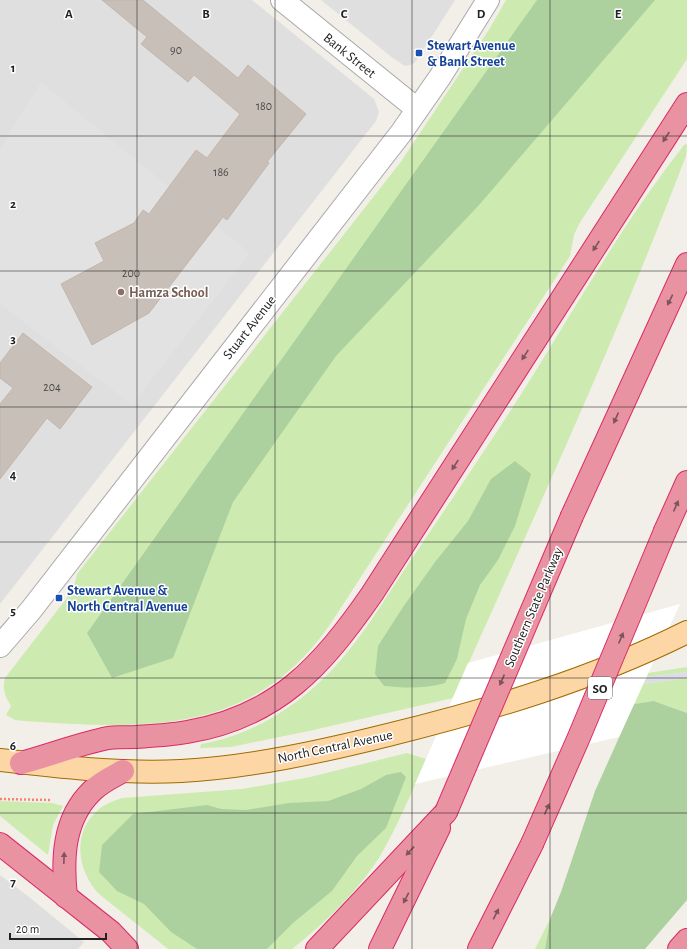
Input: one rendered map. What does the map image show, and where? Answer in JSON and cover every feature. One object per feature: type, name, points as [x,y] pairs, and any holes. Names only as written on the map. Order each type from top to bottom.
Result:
[{"type":"highway","points":[[10,762],[109,738],[180,733],[232,720],[254,712],[276,699],[309,673],[338,640],[372,594],[687,104]]},
{"type":"highway","name":"Southern State Parkway","points":[[380,949],[434,842],[572,516],[687,264]]},
{"type":"highway","name":"SO","points":[[479,949],[532,844],[687,482]]},
{"type":"highway","points":[[66,897],[64,858],[68,829],[76,813],[91,792],[102,782],[123,771]]},
{"type":"highway","points":[[317,949],[446,812]]},
{"type":"highway","points":[[0,844],[111,932],[127,949]]},
{"type":"highway","points":[[111,932],[142,949]]},
{"type":"highway","points":[[679,949],[687,940]]},
{"type":"main road","name":"North Central Avenue","points":[[10,762],[123,771],[179,771],[212,769],[287,758],[435,724],[492,707],[552,687],[658,646],[687,632]]},
{"type":"main road","name":"North Central Avenue","points":[[658,646],[687,642]]},
{"type":"street","name":"Bank Street","points":[[282,0],[417,109]]},
{"type":"street","name":"Stuart Avenue","points":[[0,646],[31,610],[417,109],[464,40],[488,0]]},
{"type":"path","points":[[0,799],[53,800]]},
{"type":"shaded area","points":[[0,0],[252,0],[374,99],[379,112],[376,121],[0,604]]},
{"type":"shaded area","points":[[321,0],[455,0],[416,61],[413,64],[405,66],[394,59]]},
{"type":"shaded area","points":[[41,82],[250,253],[132,405],[0,304],[0,149]]},
{"type":"shaded area","points":[[687,672],[687,678],[643,684],[646,677]]},
{"type":"shaded area","points":[[0,875],[84,942],[78,949],[0,949]]},
{"type":"green space","points":[[506,0],[687,0],[687,59],[579,224],[574,235],[570,256],[329,626],[299,662],[266,688],[230,707],[193,718],[153,723],[111,725],[24,721],[15,720],[6,715],[11,706],[5,693],[5,678],[73,590],[77,574],[400,163],[490,28]]},
{"type":"green space","points":[[537,0],[655,0],[480,204],[336,356],[233,502],[173,658],[112,678],[87,633]]},
{"type":"green space","points":[[687,144],[686,156],[603,361],[453,698],[231,747],[200,748],[201,744],[235,735],[252,728],[283,711],[324,678],[350,649],[507,416],[619,237],[661,175],[684,145]]},
{"type":"green space","points":[[515,461],[531,474],[515,526],[498,560],[480,585],[466,619],[457,659],[445,683],[414,688],[384,686],[375,674],[378,646],[403,607],[435,562],[468,521],[491,479]]},
{"type":"green space","points":[[687,667],[687,672],[646,677],[648,673]]},
{"type":"green space","points":[[687,678],[687,713],[655,701],[634,704],[643,684]]},
{"type":"green space","points":[[654,701],[687,713],[687,900],[645,949],[545,949],[550,919],[561,892],[595,791],[634,704]]},
{"type":"green space","points":[[407,753],[426,759],[399,820],[380,856],[362,881],[340,906],[292,949],[168,949],[99,894],[92,885],[82,863],[80,852],[81,841],[89,820],[97,811],[116,800],[122,798],[242,789],[310,777]]},
{"type":"green space","points":[[401,772],[406,777],[386,828],[357,856],[332,891],[293,923],[267,949],[197,949],[171,932],[144,904],[117,891],[99,872],[102,845],[133,814],[207,805],[221,809],[246,810],[289,803],[328,801],[361,789],[386,775]]},
{"type":"green space","points":[[0,801],[52,803],[63,806],[53,825],[48,855],[0,816]]},
{"type":"green space","points":[[550,919],[545,949],[535,949]]},
{"type":"pier","points":[[680,604],[619,737],[415,784],[468,663]]},
{"type":"building","points":[[102,0],[143,0],[238,78],[248,65],[306,114],[267,162],[269,163],[227,220],[223,217],[149,313],[92,345],[61,284],[104,261],[95,243],[134,223],[143,210],[149,214],[196,150],[207,158],[240,114],[194,75],[188,82],[141,44],[147,37]]},
{"type":"building","points":[[23,333],[92,387],[60,429],[47,418],[0,479],[0,404],[13,388],[0,378],[0,363]]},
{"type":"place","name":"Stewart Avenue & Bank Street","points":[[419,53]]},
{"type":"place","name":"Hamza School","points":[[121,292]]},
{"type":"place","name":"Stewart Avenue & North Central Avenue","points":[[59,598]]}]
